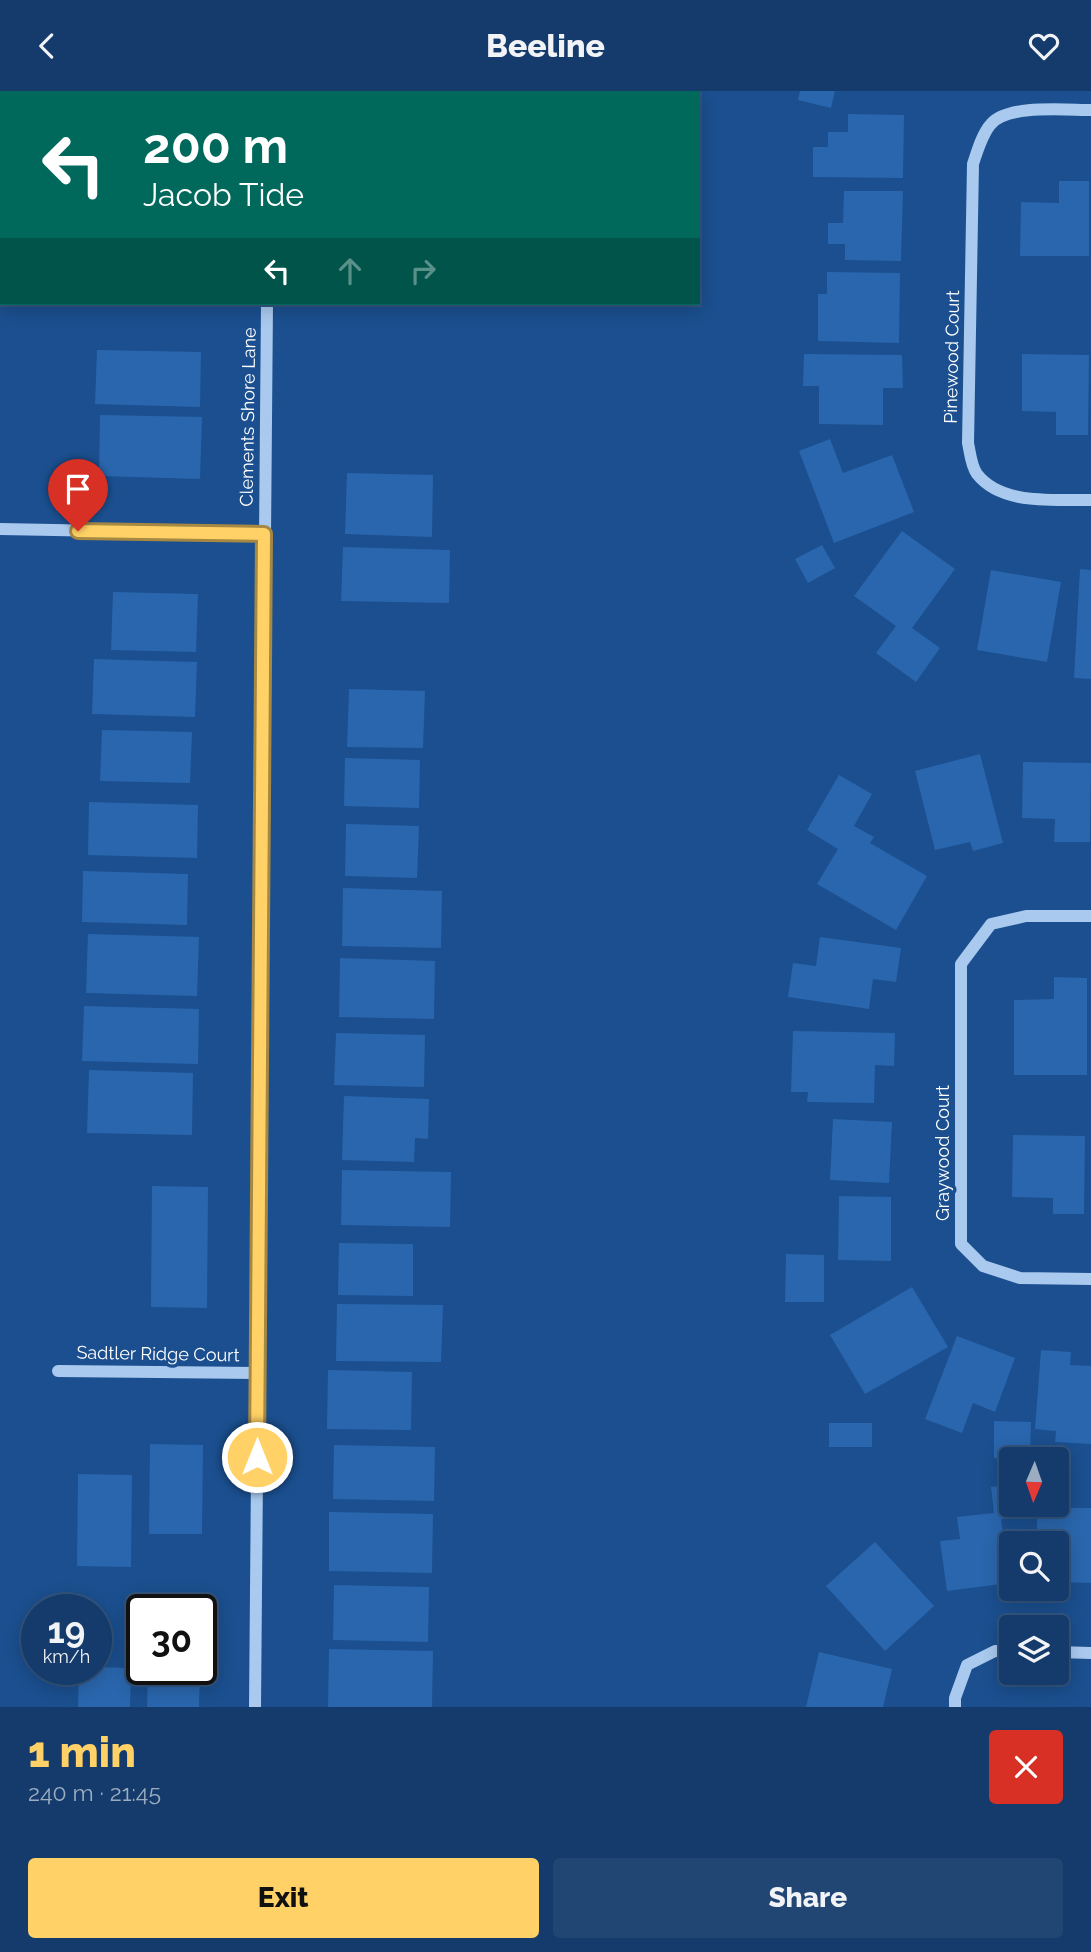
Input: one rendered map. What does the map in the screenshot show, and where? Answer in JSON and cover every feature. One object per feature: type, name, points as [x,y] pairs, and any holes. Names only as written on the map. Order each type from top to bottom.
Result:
[{"type":"street","name":"Pinewood Court","points":[[1091,110],[1040,109],[1011,113],[991,123],[973,164],[968,443],[975,472],[989,485],[1006,493],[1034,499],[1091,500]]},
{"type":"street","name":"Clements Shore Lane","points":[[255,1707],[267,305]]},
{"type":"street","points":[[0,529],[264,534]]},
{"type":"street","name":"Graywood Court","points":[[1091,916],[1026,916],[991,924],[961,964],[961,1244],[983,1266],[1020,1278],[1091,1279]]},
{"type":"street","name":"Sadtler Ridge Court","points":[[58,1371],[257,1373]]},
{"type":"street","points":[[955,1707],[955,1697],[967,1665],[999,1651]]},
{"type":"street","points":[[1069,1652],[1091,1653]]},
{"type":"building","points":[[800,91],[835,91],[831,108],[798,100]]},
{"type":"building","points":[[848,114],[904,115],[903,178],[813,177],[813,147],[828,147],[828,132],[848,132]]},
{"type":"building","points":[[1059,181],[1089,181],[1089,256],[1020,256],[1021,202],[1059,203]]},
{"type":"building","points":[[844,191],[903,191],[901,261],[845,260],[845,244],[828,244],[828,223],[843,223]]},
{"type":"building","points":[[827,272],[900,273],[899,343],[818,341],[818,294],[827,294]]},
{"type":"building","points":[[97,350],[201,352],[200,407],[95,404]]},
{"type":"building","points":[[804,354],[902,355],[903,388],[883,388],[883,425],[819,424],[819,386],[803,386]]},
{"type":"building","points":[[1022,354],[1089,355],[1088,435],[1056,435],[1056,412],[1022,411]]},
{"type":"building","points":[[100,415],[202,417],[200,479],[99,476]]},
{"type":"building","points":[[830,439],[843,473],[892,455],[914,512],[834,543],[799,451]]},
{"type":"building","points":[[347,473],[433,475],[432,537],[345,534]]},
{"type":"building","points":[[902,531],[955,569],[912,628],[940,648],[916,682],[876,653],[896,626],[854,596]]},
{"type":"building","points":[[822,545],[835,568],[808,583],[795,559]]},
{"type":"building","points":[[343,547],[450,550],[449,603],[341,601]]},
{"type":"building","points":[[1080,569],[1091,570],[1091,679],[1074,678]]},
{"type":"building","points":[[991,570],[1061,582],[1047,662],[977,650]]},
{"type":"building","points":[[113,592],[198,594],[196,652],[111,650]]},
{"type":"building","points":[[94,659],[197,662],[195,717],[92,714]]},
{"type":"building","points":[[349,689],[425,691],[423,748],[347,747]]},
{"type":"building","points":[[102,730],[192,732],[190,783],[100,781]]},
{"type":"building","points":[[980,754],[1003,843],[973,851],[970,842],[935,850],[915,771]]},
{"type":"building","points":[[345,758],[420,760],[419,808],[344,806]]},
{"type":"building","points":[[1023,762],[1091,763],[1090,842],[1054,842],[1055,819],[1022,818]]},
{"type":"building","points":[[839,775],[872,794],[854,826],[874,837],[870,843],[927,876],[896,930],[817,884],[838,849],[807,830]]},
{"type":"building","points":[[89,802],[198,805],[197,858],[88,855]]},
{"type":"building","points":[[346,824],[419,826],[417,878],[345,876]]},
{"type":"building","points":[[83,871],[188,874],[187,925],[82,922]]},
{"type":"building","points":[[343,888],[442,891],[441,948],[342,946]]},
{"type":"building","points":[[88,934],[199,937],[197,996],[86,993]]},
{"type":"building","points":[[820,937],[901,948],[896,982],[873,979],[869,1009],[788,997],[793,963],[816,966]]},
{"type":"building","points":[[340,958],[435,961],[434,1019],[339,1017]]},
{"type":"building","points":[[1054,977],[1087,978],[1087,1075],[1014,1075],[1014,1000],[1054,999]]},
{"type":"building","points":[[84,1006],[199,1009],[198,1064],[82,1061]]},
{"type":"building","points":[[793,1031],[895,1033],[894,1066],[875,1065],[874,1103],[807,1102],[808,1092],[791,1092]]},
{"type":"building","points":[[336,1033],[425,1035],[424,1087],[334,1085]]},
{"type":"building","points":[[89,1070],[193,1073],[192,1135],[87,1133]]},
{"type":"building","points":[[344,1096],[429,1099],[428,1139],[415,1138],[414,1162],[342,1160]]},
{"type":"building","points":[[833,1119],[892,1122],[889,1183],[830,1180]]},
{"type":"building","points":[[1013,1135],[1085,1136],[1084,1214],[1053,1214],[1053,1198],[1012,1197]]},
{"type":"building","points":[[342,1170],[451,1172],[450,1227],[341,1225]]},
{"type":"building","points":[[152,1186],[208,1187],[207,1308],[151,1307]]},
{"type":"building","points":[[839,1196],[891,1197],[891,1261],[838,1260]]},
{"type":"building","points":[[339,1243],[413,1244],[413,1296],[338,1295]]},
{"type":"building","points":[[786,1254],[824,1255],[824,1302],[785,1302]]},
{"type":"building","points":[[912,1287],[948,1347],[865,1394],[830,1335]]},
{"type":"building","points":[[337,1304],[443,1305],[441,1362],[336,1361]]},
{"type":"building","points":[[957,1336],[1015,1358],[995,1412],[973,1403],[962,1433],[925,1419]]},
{"type":"building","points":[[1041,1350],[1071,1352],[1070,1365],[1091,1366],[1091,1444],[1055,1442],[1056,1431],[1035,1429]]},
{"type":"building","points":[[328,1370],[412,1372],[411,1430],[327,1429]]},
{"type":"building","points":[[994,1421],[1031,1422],[1030,1447],[999,1447],[999,1458],[994,1458]]},
{"type":"building","points":[[829,1423],[872,1423],[872,1447],[829,1447]]},
{"type":"building","points":[[150,1444],[203,1445],[202,1534],[149,1534]]},
{"type":"building","points":[[334,1445],[435,1447],[434,1501],[333,1499]]},
{"type":"building","points":[[78,1474],[132,1475],[131,1567],[77,1566]]},
{"type":"building","points":[[999,1486],[999,1517],[1016,1517],[1001,1519],[999,1584],[947,1591],[940,1541],[960,1539],[957,1517],[994,1513],[991,1487]]},
{"type":"building","points":[[1069,1508],[1091,1508],[1091,1583],[1069,1582],[1069,1531],[1037,1531],[1037,1517],[1069,1517]]},
{"type":"building","points":[[329,1512],[433,1514],[432,1573],[329,1571]]},
{"type":"building","points":[[875,1542],[934,1606],[885,1651],[826,1586]]},
{"type":"building","points":[[334,1585],[429,1587],[428,1642],[333,1640]]},
{"type":"building","points":[[329,1649],[433,1651],[432,1707],[328,1707]]},
{"type":"building","points":[[819,1652],[892,1669],[883,1707],[806,1707]]},
{"type":"building","points":[[112,1667],[126,1668],[126,1685],[131,1685],[130,1707],[78,1707],[79,1685],[112,1685]]},
{"type":"building","points":[[148,1685],[200,1685],[199,1707],[147,1707]]},
{"type":"route","points":[[78,531],[264,534],[257,1457]]}]
